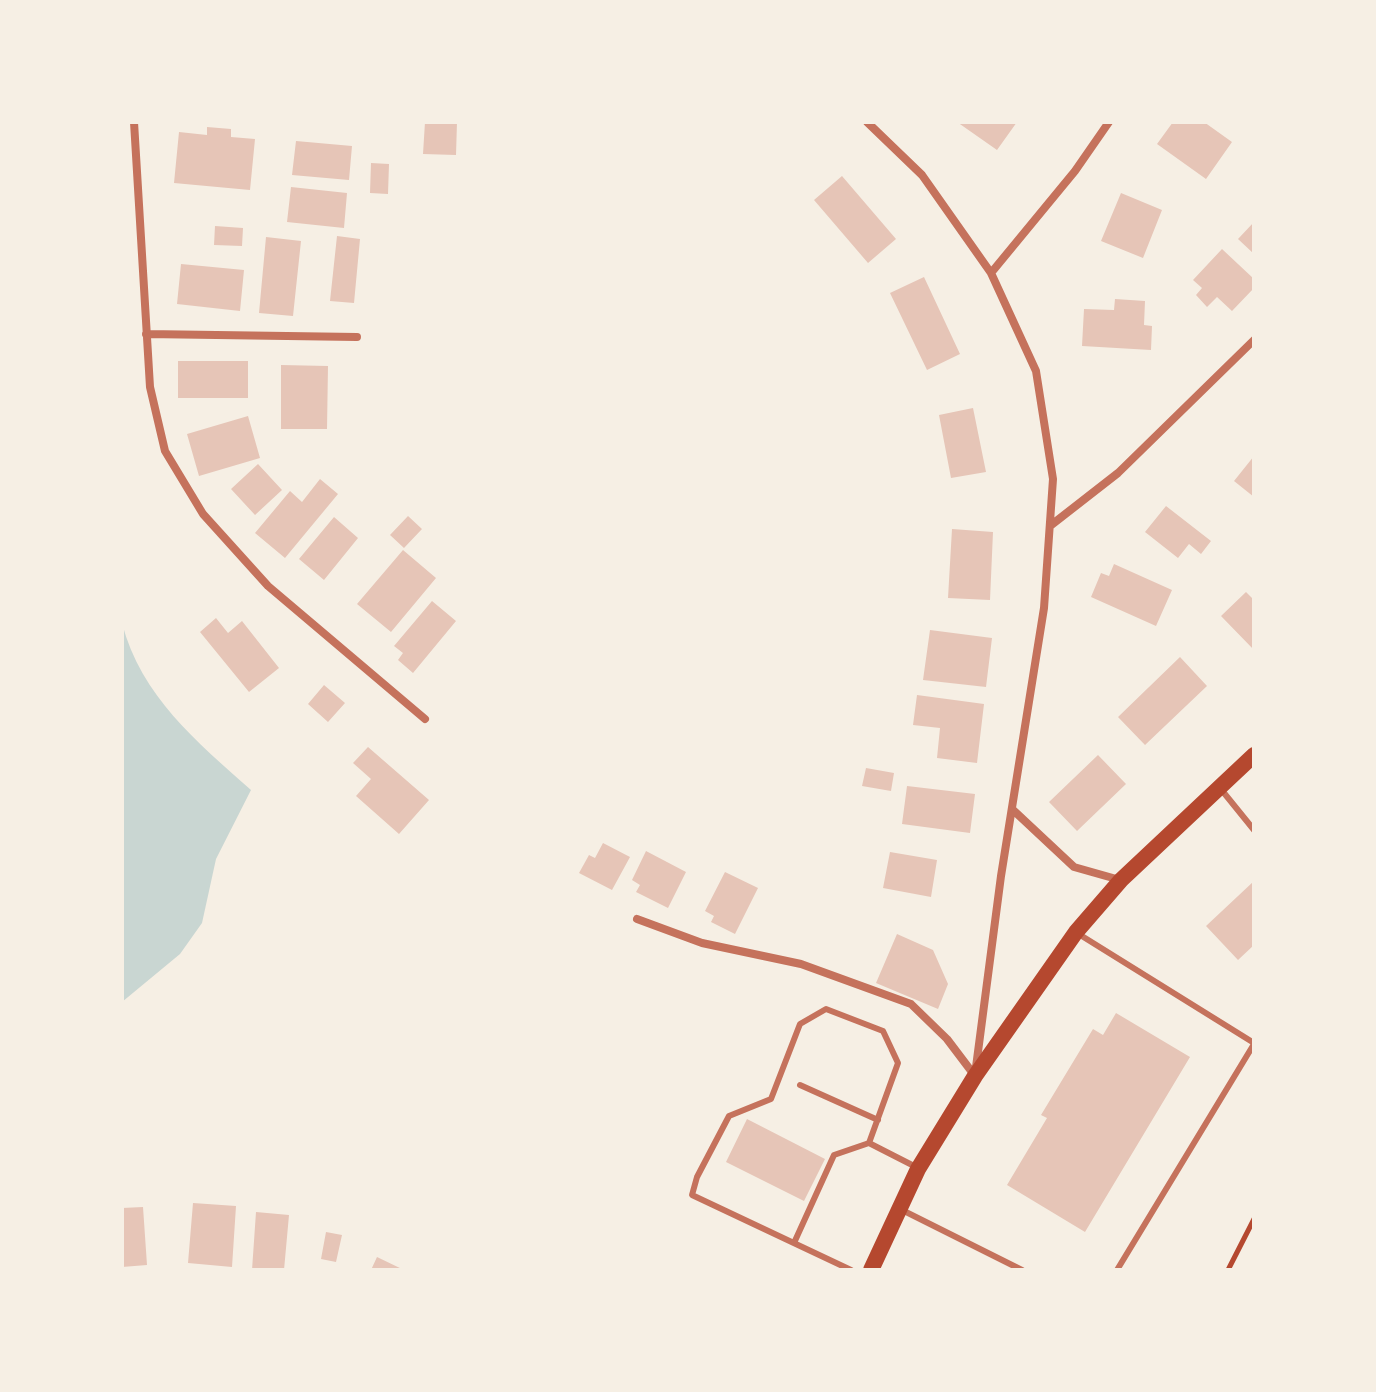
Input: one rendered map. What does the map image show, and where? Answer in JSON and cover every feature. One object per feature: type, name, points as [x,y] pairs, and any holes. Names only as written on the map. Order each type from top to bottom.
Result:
[{"type":"main road","points":[[871,1270],[918,1169],[975,1076],[1076,932],[1121,880],[1252,761]]},
{"type":"street","points":[[134,122],[150,387],[165,451],[203,514],[268,586],[425,719]]},
{"type":"street","points":[[867,122],[922,175],[991,273],[1036,371],[1053,479],[1044,608],[975,1076]]},
{"type":"street","points":[[991,273],[1075,171],[1109,122]]},
{"type":"street","points":[[146,334],[357,337]]},
{"type":"street","points":[[1050,526],[1118,473],[1254,340]]},
{"type":"street","points":[[1012,809],[1074,867],[1121,880]]},
{"type":"street","points":[[637,919],[702,943],[801,964],[911,1004],[947,1039],[975,1076]]},
{"type":"lane","points":[[1220,788],[1254,830]]},
{"type":"lane","points":[[1076,932],[1254,1043],[1117,1270]]},
{"type":"lane","points":[[851,1270],[692,1195],[697,1177],[729,1116],[771,1099],[800,1024],[826,1009],[883,1031],[898,1063],[869,1143]]},
{"type":"lane","points":[[800,1085],[878,1120]]},
{"type":"lane","points":[[794,1243],[834,1155],[869,1143],[918,1169]]},
{"type":"lane","points":[[899,1208],[1022,1270]]},
{"type":"path","points":[[1228,1270],[1254,1219]]},
{"type":"shaded area","points":[[122,623],[143,673],[173,716],[251,790],[216,859],[202,923],[180,954],[122,1002]]},
{"type":"building","points":[[425,122],[457,122],[456,155],[423,154]]},
{"type":"building","points":[[957,122],[1017,122],[997,150]]},
{"type":"building","points":[[1173,122],[1204,122],[1232,142],[1206,179],[1157,144]]},
{"type":"building","points":[[207,127],[231,129],[231,137],[255,139],[250,190],[174,183],[179,132],[207,135]]},
{"type":"building","points":[[296,141],[352,146],[349,180],[292,175]]},
{"type":"building","points":[[371,163],[389,164],[388,194],[370,193]]},
{"type":"building","points":[[842,176],[896,239],[868,263],[814,200]]},
{"type":"building","points":[[291,187],[347,193],[344,228],[287,222]]},
{"type":"building","points":[[1121,193],[1162,210],[1143,258],[1101,241]]},
{"type":"building","points":[[1254,222],[1254,254],[1238,239]]},
{"type":"building","points":[[215,226],[243,228],[242,246],[214,245]]},
{"type":"building","points":[[337,236],[360,239],[354,303],[330,301]]},
{"type":"building","points":[[266,237],[301,241],[293,316],[259,313]]},
{"type":"building","points":[[1222,249],[1254,279],[1254,288],[1232,311],[1217,297],[1207,307],[1196,295],[1202,288],[1193,280]]},
{"type":"building","points":[[181,264],[244,270],[240,311],[177,304]]},
{"type":"building","points":[[924,277],[960,354],[927,370],[890,293]]},
{"type":"building","points":[[1115,299],[1145,301],[1144,325],[1152,326],[1151,350],[1082,346],[1084,309],[1114,310]]},
{"type":"building","points":[[178,361],[248,361],[248,398],[178,398]]},
{"type":"building","points":[[281,365],[328,366],[327,429],[281,429]]},
{"type":"building","points":[[973,408],[986,472],[951,478],[939,415]]},
{"type":"building","points":[[248,416],[260,458],[199,476],[187,434]]},
{"type":"building","points":[[1254,456],[1254,497],[1234,481]]},
{"type":"building","points":[[258,464],[282,490],[255,515],[231,489]]},
{"type":"building","points":[[320,479],[338,494],[285,558],[255,533],[290,491],[302,502]]},
{"type":"building","points":[[1166,506],[1211,541],[1201,554],[1189,544],[1178,558],[1145,532]]},
{"type":"building","points":[[408,516],[422,529],[404,548],[390,535]]},
{"type":"building","points":[[334,517],[358,538],[324,580],[299,559]]},
{"type":"building","points":[[952,529],[993,532],[990,600],[948,598]]},
{"type":"building","points":[[403,550],[436,578],[391,632],[357,604]]},
{"type":"building","points":[[1114,564],[1172,590],[1156,626],[1091,597],[1101,573],[1109,576]]},
{"type":"building","points":[[1246,592],[1254,600],[1254,650],[1221,616]]},
{"type":"building","points":[[432,601],[456,621],[413,673],[398,660],[403,653],[394,646]]},
{"type":"building","points":[[216,618],[228,633],[242,621],[279,668],[249,692],[200,632]]},
{"type":"building","points":[[930,630],[992,638],[986,687],[923,680]]},
{"type":"building","points":[[1180,657],[1207,686],[1145,745],[1118,717]]},
{"type":"building","points":[[324,685],[345,703],[328,722],[308,704]]},
{"type":"building","points":[[917,695],[984,704],[977,763],[937,758],[940,728],[913,725]]},
{"type":"building","points":[[368,747],[429,800],[399,834],[356,796],[371,779],[353,763]]},
{"type":"building","points":[[1098,755],[1126,784],[1077,831],[1049,802]]},
{"type":"building","points":[[866,768],[894,773],[891,791],[862,786]]},
{"type":"building","points":[[907,786],[975,794],[970,833],[902,824]]},
{"type":"building","points":[[603,843],[630,857],[612,890],[579,873],[589,855],[595,858]]},
{"type":"building","points":[[646,851],[686,872],[668,908],[636,892],[640,885],[632,880]]},
{"type":"building","points":[[890,852],[937,860],[931,897],[883,888]]},
{"type":"building","points":[[725,872],[758,888],[735,934],[711,922],[714,916],[705,911]]},
{"type":"building","points":[[1254,881],[1254,945],[1238,960],[1206,926]]},
{"type":"building","points":[[897,934],[933,950],[948,984],[938,1009],[876,983]]},
{"type":"building","points":[[1116,1013],[1190,1057],[1085,1232],[1007,1185],[1047,1118],[1041,1115],[1093,1029],[1103,1035]]},
{"type":"building","points":[[747,1119],[825,1159],[804,1201],[726,1162]]},
{"type":"building","points":[[193,1203],[236,1206],[232,1267],[188,1263]]},
{"type":"building","points":[[143,1207],[147,1265],[122,1267],[122,1208]]},
{"type":"building","points":[[256,1212],[289,1215],[284,1270],[252,1270]]},
{"type":"building","points":[[326,1232],[342,1235],[336,1262],[321,1259]]},
{"type":"building","points":[[377,1257],[404,1270],[371,1270]]}]
